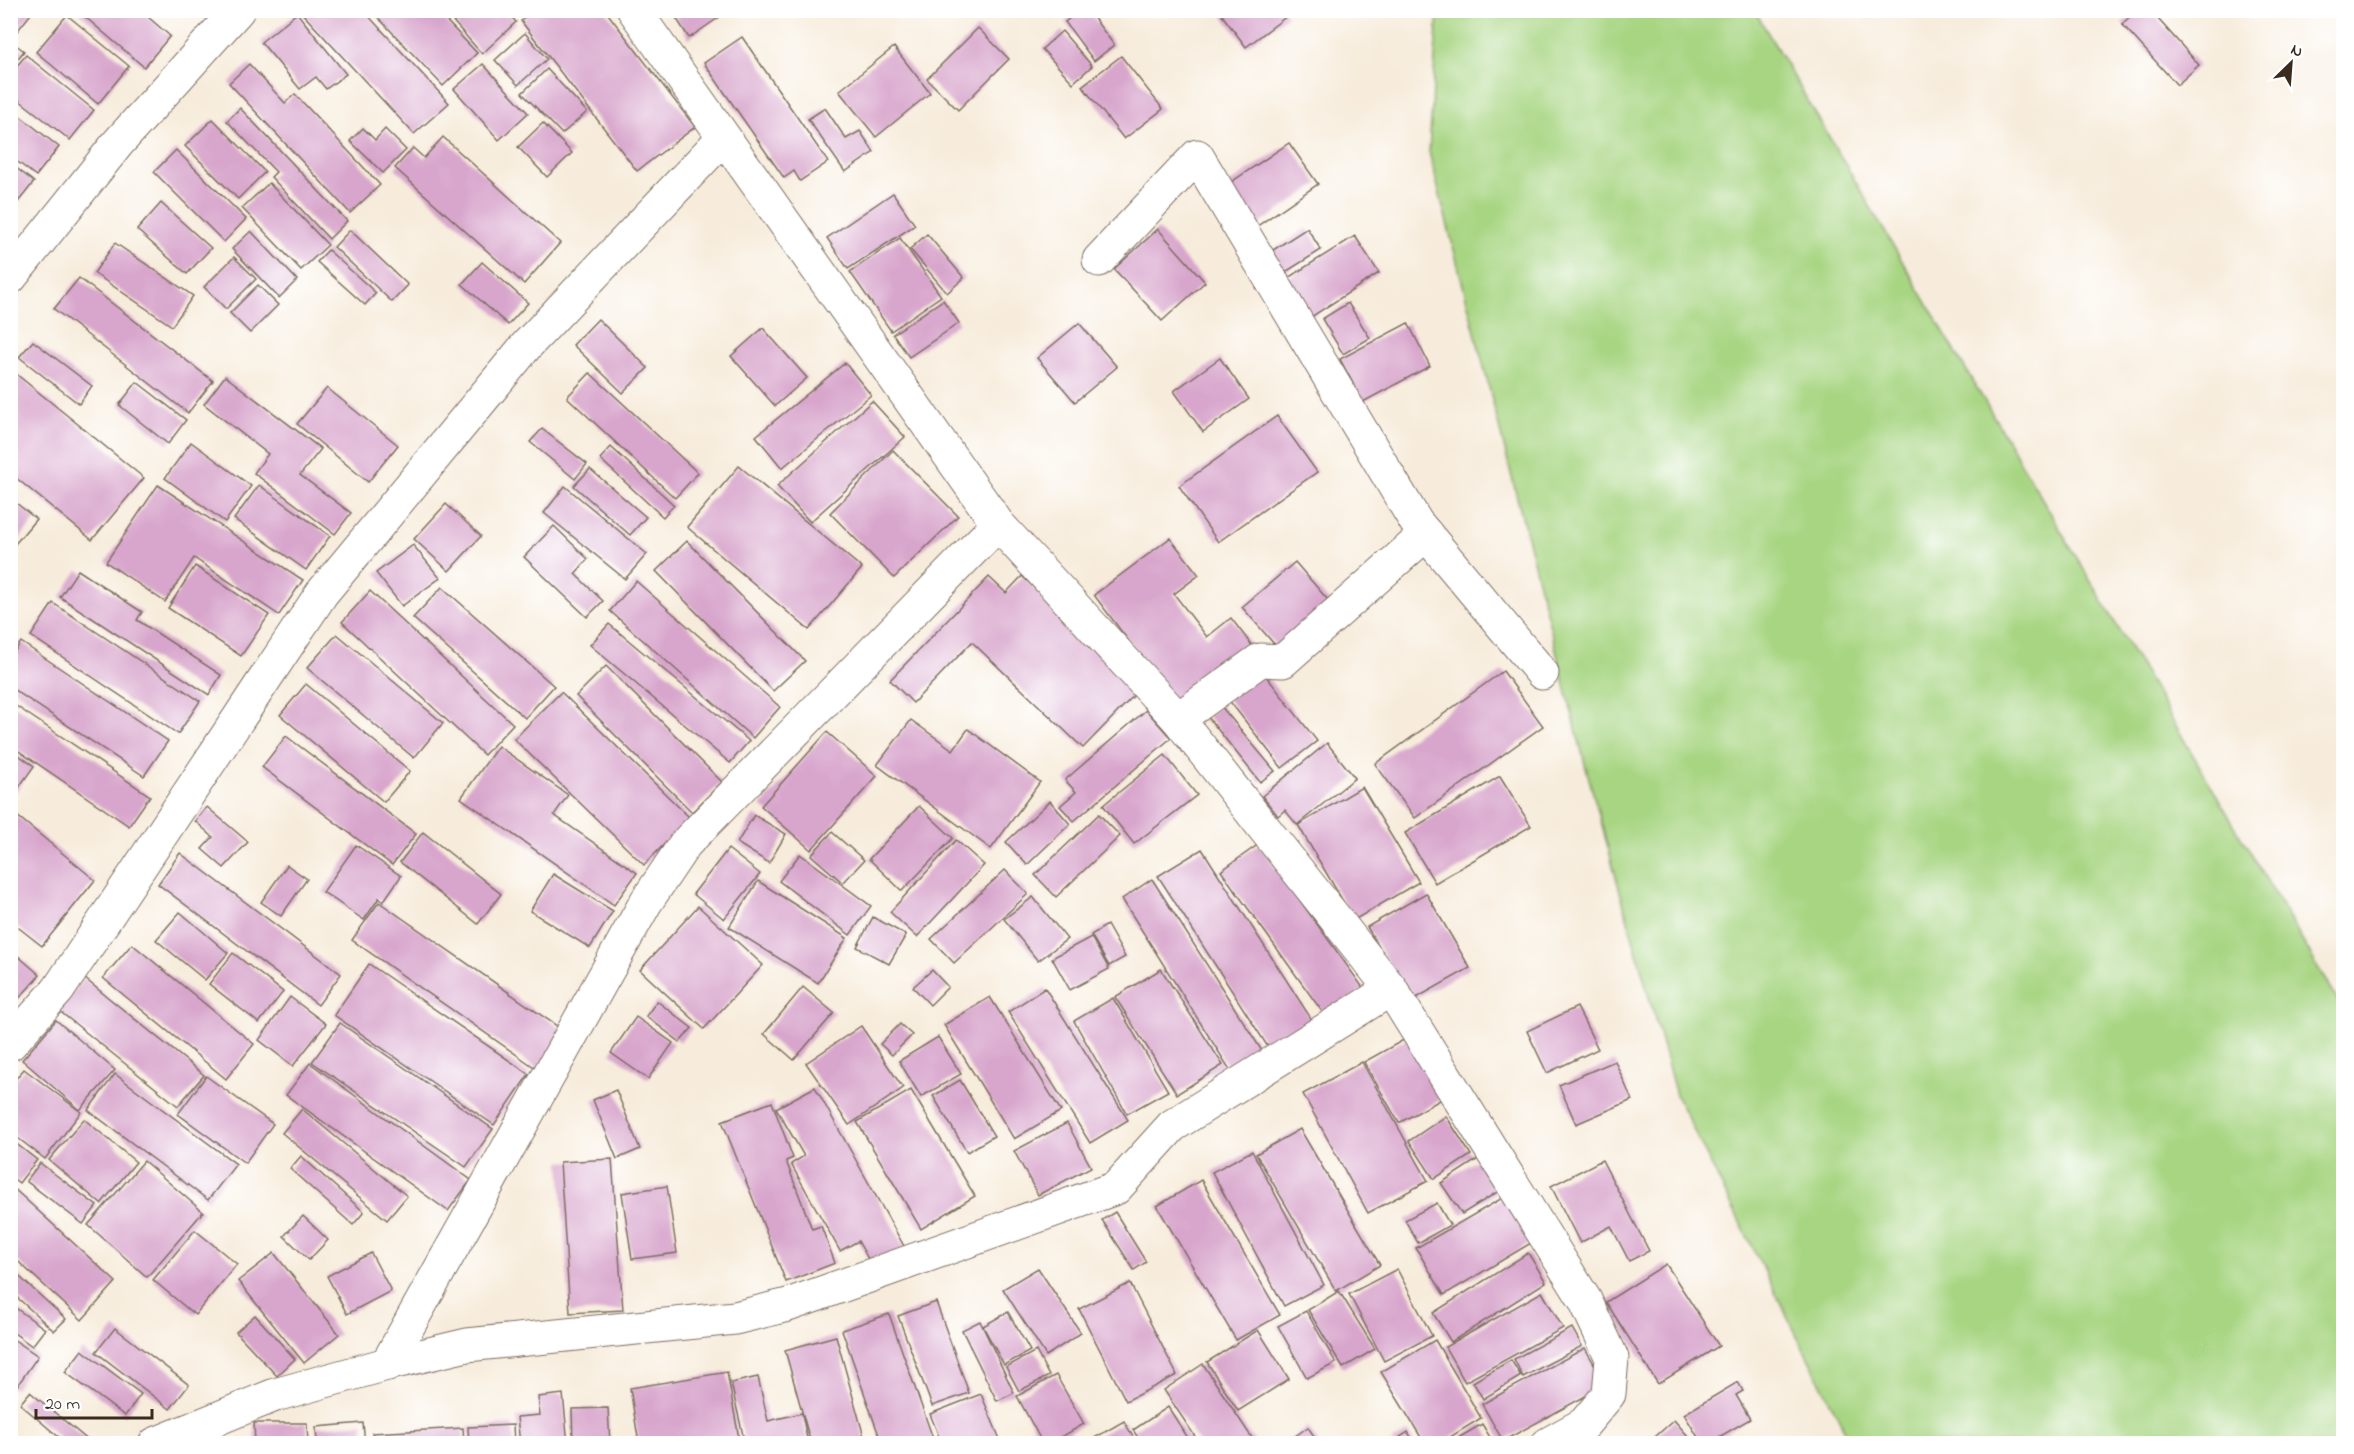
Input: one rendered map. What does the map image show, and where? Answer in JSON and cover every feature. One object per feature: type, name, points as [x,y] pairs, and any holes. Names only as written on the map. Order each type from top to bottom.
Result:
[{"type":"street","points":[[10,278],[118,143],[238,10]]},
{"type":"street","points":[[634,10],[998,524],[1178,719],[1391,989],[1585,1300],[1612,1358],[1610,1394],[1584,1424],[1548,1443]]},
{"type":"street","points":[[10,1044],[58,990],[322,593],[526,346],[723,138]]},
{"type":"street","points":[[1099,260],[1197,156],[1416,522],[1542,673]]},
{"type":"street","points":[[387,1364],[641,912],[685,844],[998,524]]},
{"type":"street","points":[[1178,719],[1260,660],[1283,661],[1426,534]]},
{"type":"street","points":[[155,1443],[275,1395],[467,1345],[735,1318],[788,1305],[1116,1188],[1172,1126],[1391,989]]},
{"type":"green space","points":[[1438,11],[1755,11],[2343,1010],[2343,1443],[1851,1443],[1676,1095],[1585,764],[1429,152]]},
{"type":"building","points":[[10,10],[34,10],[15,34],[10,30]]},
{"type":"building","points":[[77,10],[140,10],[170,36],[144,67]]},
{"type":"building","points":[[299,10],[363,10],[449,103],[414,134]]},
{"type":"building","points":[[371,10],[436,10],[477,53],[443,86]]},
{"type":"building","points":[[443,10],[505,10],[516,22],[482,54]]},
{"type":"building","points":[[534,10],[605,10],[695,127],[637,171],[521,21]]},
{"type":"building","points":[[671,10],[725,10],[727,12],[689,38]]},
{"type":"building","points":[[1080,10],[1088,10],[1114,45],[1094,61],[1065,22]]},
{"type":"building","points":[[1228,10],[1284,10],[1287,16],[1246,47],[1222,15]]},
{"type":"building","points":[[2137,10],[2150,10],[2199,65],[2177,85],[2122,24]]},
{"type":"building","points":[[297,13],[346,74],[326,89],[316,77],[300,89],[261,42]]},
{"type":"building","points":[[67,15],[129,66],[98,104],[36,52]]},
{"type":"building","points":[[978,28],[1009,59],[958,110],[927,79]]},
{"type":"building","points":[[1062,31],[1092,66],[1073,83],[1042,49]]},
{"type":"building","points":[[525,33],[547,59],[518,85],[495,60]]},
{"type":"building","points":[[742,37],[828,162],[800,181],[794,171],[784,178],[704,63]]},
{"type":"building","points":[[10,40],[24,51],[10,68]]},
{"type":"building","points":[[894,47],[930,93],[876,137],[839,91]]},
{"type":"building","points":[[26,55],[94,110],[70,140],[10,93],[10,74]]},
{"type":"building","points":[[1121,56],[1163,109],[1124,139],[1082,86]]},
{"type":"building","points":[[249,64],[285,103],[295,94],[380,185],[350,213],[229,83]]},
{"type":"building","points":[[483,64],[528,113],[499,140],[454,89]]},
{"type":"building","points":[[547,69],[587,112],[562,134],[522,93]]},
{"type":"building","points":[[10,108],[59,147],[36,176],[10,156]]},
{"type":"building","points":[[240,108],[347,221],[329,239],[271,177],[276,172],[227,121]]},
{"type":"building","points":[[825,108],[846,139],[860,131],[874,152],[845,172],[808,119]]},
{"type":"building","points":[[213,119],[265,172],[238,199],[185,146]]},
{"type":"building","points":[[543,123],[572,153],[547,177],[518,147]]},
{"type":"building","points":[[363,128],[375,140],[385,129],[406,150],[383,173],[350,141]]},
{"type":"building","points":[[443,137],[560,243],[524,284],[395,168],[413,148],[424,158]]},
{"type":"building","points":[[1289,143],[1318,184],[1253,229],[1224,187]]},
{"type":"building","points":[[176,150],[246,219],[224,242],[154,172]]},
{"type":"building","points":[[10,163],[34,182],[14,207],[10,205]]},
{"type":"building","points":[[269,183],[328,245],[301,270],[242,208]]},
{"type":"building","points":[[893,193],[915,225],[848,269],[827,238]]},
{"type":"building","points":[[161,203],[211,248],[187,274],[137,230]]},
{"type":"building","points":[[1307,228],[1321,250],[1284,273],[1270,252]]},
{"type":"building","points":[[1158,229],[1205,282],[1162,321],[1114,269]]},
{"type":"building","points":[[350,230],[408,285],[392,302],[334,247]]},
{"type":"building","points":[[251,231],[297,280],[279,298],[232,249]]},
{"type":"building","points":[[927,234],[964,278],[947,293],[910,249]]},
{"type":"building","points":[[1355,236],[1379,273],[1308,319],[1283,281]]},
{"type":"building","points":[[900,238],[941,296],[891,331],[850,272]]},
{"type":"building","points":[[115,243],[193,296],[172,326],[94,273]]},
{"type":"building","points":[[328,250],[376,293],[365,305],[317,262]]},
{"type":"building","points":[[234,257],[256,279],[226,309],[204,287]]},
{"type":"building","points":[[482,262],[528,303],[508,325],[462,284]]},
{"type":"building","points":[[79,278],[213,381],[188,413],[54,309]]},
{"type":"building","points":[[258,285],[278,305],[250,333],[230,313]]},
{"type":"building","points":[[943,300],[959,323],[909,357],[893,334]]},
{"type":"building","points":[[1348,303],[1370,338],[1343,354],[1322,319]]},
{"type":"building","points":[[598,319],[648,368],[623,393],[573,345]]},
{"type":"building","points":[[1079,323],[1117,367],[1075,402],[1037,358]]},
{"type":"building","points":[[1408,323],[1430,366],[1363,402],[1340,359]]},
{"type":"building","points":[[763,328],[807,378],[775,406],[731,356]]},
{"type":"building","points":[[33,341],[92,386],[79,404],[19,357]]},
{"type":"building","points":[[1220,358],[1249,399],[1203,432],[1174,391]]},
{"type":"building","points":[[845,363],[871,395],[782,468],[756,436]]},
{"type":"building","points":[[15,373],[144,478],[92,540],[10,473],[10,379]]},
{"type":"building","points":[[590,373],[698,473],[675,498],[567,397]]},
{"type":"building","points":[[225,376],[321,449],[300,475],[351,513],[335,534],[254,473],[268,454],[204,404]]},
{"type":"building","points":[[137,382],[186,420],[168,444],[119,405]]},
{"type":"building","points":[[327,388],[398,445],[368,482],[297,424]]},
{"type":"building","points":[[872,401],[905,437],[810,522],[777,486]]},
{"type":"building","points":[[1277,416],[1317,472],[1218,542],[1179,486]]},
{"type":"building","points":[[542,429],[587,464],[575,479],[530,442]]},
{"type":"building","points":[[191,442],[251,486],[225,522],[165,478]]},
{"type":"building","points":[[611,447],[674,505],[663,517],[600,459]]},
{"type":"building","points":[[893,450],[958,516],[894,578],[830,513]]},
{"type":"building","points":[[739,466],[862,568],[809,630],[687,527]]},
{"type":"building","points":[[590,469],[646,517],[630,535],[574,486]]},
{"type":"building","points":[[158,485],[303,580],[279,615],[194,558],[165,602],[106,562]]},
{"type":"building","points":[[259,485],[330,536],[306,570],[234,519]]},
{"type":"building","points":[[565,486],[647,554],[625,579],[544,513]]},
{"type":"building","points":[[10,498],[36,519],[10,550]]},
{"type":"building","points":[[446,504],[481,536],[449,571],[414,539]]},
{"type":"building","points":[[554,526],[588,559],[575,574],[603,601],[587,617],[524,557]]},
{"type":"building","points":[[1170,538],[1199,575],[1174,594],[1207,637],[1231,618],[1257,652],[1180,709],[1094,595]]},
{"type":"building","points":[[687,541],[805,661],[773,691],[656,571]]},
{"type":"building","points":[[413,545],[440,578],[402,606],[376,573]]},
{"type":"building","points":[[1295,562],[1334,607],[1281,652],[1242,607]]},
{"type":"building","points":[[195,566],[269,615],[241,656],[168,608]]},
{"type":"building","points":[[78,570],[142,612],[137,620],[221,675],[209,695],[60,597]]},
{"type":"building","points":[[1022,576],[1140,689],[1083,748],[972,642],[913,703],[890,680],[989,577],[1006,593]]},
{"type":"building","points":[[636,581],[780,707],[753,738],[610,611]]},
{"type":"building","points":[[442,587],[554,686],[525,718],[413,618]]},
{"type":"building","points":[[370,591],[513,724],[484,755],[342,622]]},
{"type":"building","points":[[53,603],[200,701],[178,734],[31,636]]},
{"type":"building","points":[[609,624],[749,741],[730,763],[590,645]]},
{"type":"building","points":[[337,634],[443,723],[414,758],[307,668]]},
{"type":"building","points":[[21,642],[168,741],[144,776],[10,687],[10,658]]},
{"type":"building","points":[[606,666],[722,782],[692,812],[576,696]]},
{"type":"building","points":[[1259,667],[1317,741],[1282,768],[1224,694]]},
{"type":"building","points":[[1503,671],[1543,726],[1415,818],[1375,764]]},
{"type":"building","points":[[306,684],[410,771],[384,802],[280,715]]},
{"type":"building","points":[[561,692],[690,818],[644,865],[514,739]]},
{"type":"building","points":[[10,702],[150,796],[129,826],[10,745]]},
{"type":"building","points":[[1220,705],[1275,771],[1260,782],[1207,716]]},
{"type":"building","points":[[1146,710],[1171,738],[1074,821],[1060,806],[1076,792],[1065,780]]},
{"type":"building","points":[[911,720],[953,750],[968,729],[1040,782],[991,849],[877,765]]},
{"type":"building","points":[[827,732],[877,776],[811,850],[761,806]]},
{"type":"building","points":[[286,736],[416,834],[392,865],[262,767]]},
{"type":"building","points":[[1327,743],[1355,778],[1297,825],[1285,810],[1278,816],[1262,796]]},
{"type":"building","points":[[498,746],[568,795],[554,815],[637,873],[614,905],[461,798]]},
{"type":"building","points":[[10,749],[34,766],[12,797],[10,796]]},
{"type":"building","points":[[1165,755],[1197,795],[1134,844],[1103,805]]},
{"type":"building","points":[[1500,776],[1531,826],[1435,883],[1405,833]]},
{"type":"building","points":[[1362,787],[1419,882],[1354,920],[1298,825]]},
{"type":"building","points":[[1050,801],[1070,824],[1027,865],[1006,842]]},
{"type":"building","points":[[919,806],[953,838],[902,891],[869,859]]},
{"type":"building","points":[[207,807],[248,842],[224,868],[202,849],[213,837],[195,821]]},
{"type":"building","points":[[10,810],[95,880],[42,946],[10,921]]},
{"type":"building","points":[[1099,814],[1120,836],[1056,897],[1035,875]]},
{"type":"building","points":[[754,815],[786,834],[769,863],[737,843]]},
{"type":"building","points":[[423,832],[501,894],[478,924],[400,862]]},
{"type":"building","points":[[832,832],[864,860],[843,883],[811,855]]},
{"type":"building","points":[[956,840],[984,865],[917,937],[890,912]]},
{"type":"building","points":[[1259,844],[1364,989],[1326,1017],[1221,871]]},
{"type":"building","points":[[356,845],[401,876],[383,902],[379,898],[364,920],[323,892]]},
{"type":"building","points":[[728,849],[760,874],[724,919],[693,894]]},
{"type":"building","points":[[1202,849],[1319,1031],[1275,1058],[1158,876]]},
{"type":"building","points":[[180,853],[341,974],[318,1005],[158,884]]},
{"type":"building","points":[[800,854],[871,906],[850,935],[779,881]]},
{"type":"building","points":[[287,865],[307,879],[281,916],[261,902]]},
{"type":"building","points":[[1005,870],[1028,894],[954,963],[931,939]]},
{"type":"building","points":[[553,874],[613,911],[590,948],[530,911]]},
{"type":"building","points":[[1152,879],[1264,1054],[1232,1073],[1122,899]]},
{"type":"building","points":[[758,881],[847,938],[818,983],[729,927]]},
{"type":"building","points":[[1426,893],[1470,968],[1411,1001],[1367,927]]},
{"type":"building","points":[[1033,897],[1067,939],[1038,961],[1004,919]]},
{"type":"building","points":[[379,902],[564,1031],[537,1069],[352,940]]},
{"type":"building","points":[[698,906],[763,965],[704,1029],[640,970]]},
{"type":"building","points":[[180,912],[228,953],[205,980],[156,940]]},
{"type":"building","points":[[873,917],[906,935],[889,964],[857,947]]},
{"type":"building","points":[[1107,925],[1125,957],[1109,966],[1091,935]]},
{"type":"building","points":[[1091,937],[1109,969],[1070,990],[1052,958]]},
{"type":"building","points":[[132,944],[254,1044],[226,1079],[103,978]]},
{"type":"building","points":[[10,949],[40,975],[13,1005],[10,1003]]},
{"type":"building","points":[[233,953],[283,992],[259,1023],[209,984]]},
{"type":"building","points":[[369,964],[529,1074],[494,1125],[334,1015]]},
{"type":"building","points":[[1161,969],[1223,1065],[1177,1094],[1115,997]]},
{"type":"building","points":[[932,970],[948,987],[930,1005],[913,987]]},
{"type":"building","points":[[84,978],[204,1075],[178,1106],[58,1010]]},
{"type":"building","points":[[803,987],[834,1013],[794,1060],[764,1034]]},
{"type":"building","points":[[1045,988],[1128,1120],[1090,1143],[1008,1012]]},
{"type":"building","points":[[290,997],[326,1024],[293,1066],[259,1040]]},
{"type":"building","points":[[990,997],[1061,1111],[1014,1139],[944,1025]]},
{"type":"building","points":[[1113,998],[1168,1091],[1127,1114],[1074,1021]]},
{"type":"building","points":[[657,1001],[692,1028],[680,1042],[646,1016]]},
{"type":"building","points":[[1577,1007],[1598,1049],[1547,1073],[1527,1031]]},
{"type":"building","points":[[636,1017],[673,1043],[648,1079],[611,1053]]},
{"type":"building","points":[[56,1020],[115,1070],[80,1110],[22,1060]]},
{"type":"building","points":[[340,1023],[493,1129],[466,1167],[312,1062]]},
{"type":"building","points":[[900,1024],[912,1035],[892,1055],[880,1044]]},
{"type":"building","points":[[861,1026],[903,1088],[849,1125],[806,1063]]},
{"type":"building","points":[[938,1037],[961,1074],[921,1097],[899,1061]]},
{"type":"building","points":[[1407,1038],[1442,1099],[1399,1123],[1364,1062]]},
{"type":"building","points":[[1615,1061],[1632,1100],[1576,1124],[1559,1085]]},
{"type":"building","points":[[1362,1062],[1428,1181],[1368,1213],[1303,1094]]},
{"type":"building","points":[[310,1063],[471,1180],[448,1211],[286,1095]]},
{"type":"building","points":[[24,1069],[81,1112],[45,1159],[10,1132],[10,1086]]},
{"type":"building","points":[[115,1074],[236,1164],[208,1200],[88,1110]]},
{"type":"building","points":[[206,1076],[273,1124],[245,1163],[178,1114]]},
{"type":"building","points":[[960,1080],[994,1136],[967,1152],[933,1096]]},
{"type":"building","points":[[815,1087],[905,1248],[872,1266],[858,1241],[840,1251],[791,1164],[804,1156],[776,1108]]},
{"type":"building","points":[[616,1090],[640,1149],[617,1159],[593,1100]]},
{"type":"building","points":[[911,1090],[975,1196],[921,1229],[857,1122]]},
{"type":"building","points":[[772,1102],[793,1158],[786,1161],[812,1229],[821,1226],[835,1263],[786,1282],[722,1121]]},
{"type":"building","points":[[302,1109],[407,1196],[387,1220],[282,1133]]},
{"type":"building","points":[[1446,1116],[1471,1155],[1434,1179],[1409,1141]]},
{"type":"building","points":[[84,1119],[136,1162],[101,1204],[49,1160]]},
{"type":"building","points":[[1067,1123],[1091,1167],[1038,1195],[1014,1151]]},
{"type":"building","points":[[1300,1129],[1380,1265],[1336,1291],[1256,1154]]},
{"type":"building","points":[[10,1139],[37,1160],[19,1183],[10,1176]]},
{"type":"building","points":[[1252,1151],[1324,1285],[1284,1306],[1212,1172]]},
{"type":"building","points":[[301,1156],[364,1212],[353,1225],[290,1169]]},
{"type":"building","points":[[612,1159],[623,1310],[570,1313],[560,1162]]},
{"type":"building","points":[[1478,1159],[1499,1191],[1462,1214],[1441,1183]]},
{"type":"building","points":[[1602,1160],[1649,1251],[1629,1261],[1611,1226],[1580,1243],[1551,1186]]},
{"type":"building","points":[[144,1161],[203,1212],[147,1277],[88,1225]]},
{"type":"building","points":[[40,1163],[97,1206],[83,1224],[26,1181]]},
{"type":"building","points":[[1201,1180],[1280,1315],[1236,1340],[1157,1206]]},
{"type":"building","points":[[10,1185],[116,1282],[82,1320],[10,1254]]},
{"type":"building","points":[[667,1186],[677,1253],[632,1259],[622,1193]]},
{"type":"building","points":[[1504,1197],[1531,1243],[1444,1295],[1416,1248]]},
{"type":"building","points":[[1437,1203],[1450,1225],[1418,1243],[1405,1220]]},
{"type":"building","points":[[1115,1212],[1146,1262],[1134,1270],[1102,1220]]},
{"type":"building","points":[[303,1216],[328,1240],[309,1260],[284,1236]]},
{"type":"building","points":[[195,1230],[237,1264],[195,1315],[153,1280]]},
{"type":"building","points":[[274,1253],[339,1334],[304,1363],[238,1281]]},
{"type":"building","points":[[371,1253],[391,1291],[347,1314],[327,1276]]},
{"type":"building","points":[[1528,1253],[1546,1282],[1451,1342],[1433,1313]]},
{"type":"building","points":[[1666,1264],[1719,1346],[1658,1384],[1606,1302]]},
{"type":"building","points":[[10,1268],[66,1319],[54,1331],[10,1291]]},
{"type":"building","points":[[1038,1268],[1081,1333],[1046,1356],[1003,1289]]},
{"type":"building","points":[[1397,1269],[1432,1336],[1384,1361],[1349,1294]]},
{"type":"building","points":[[1130,1283],[1177,1375],[1126,1401],[1079,1309]]},
{"type":"building","points":[[1339,1291],[1375,1349],[1343,1368],[1308,1310]]},
{"type":"building","points":[[1542,1292],[1563,1328],[1465,1382],[1445,1347]]},
{"type":"building","points":[[936,1302],[969,1393],[932,1406],[898,1316]]},
{"type":"building","points":[[10,1304],[45,1329],[32,1346],[10,1330]]},
{"type":"building","points":[[1306,1311],[1336,1363],[1307,1378],[1278,1326]]},
{"type":"building","points":[[1008,1312],[1030,1351],[1004,1365],[983,1326]]},
{"type":"building","points":[[889,1314],[935,1444],[882,1444],[842,1330]]},
{"type":"building","points":[[255,1315],[295,1359],[277,1376],[236,1332]]},
{"type":"building","points":[[980,1321],[1014,1393],[997,1401],[962,1330]]},
{"type":"building","points":[[115,1328],[189,1385],[170,1409],[96,1352]]},
{"type":"building","points":[[1572,1328],[1582,1346],[1523,1377],[1514,1359]]},
{"type":"building","points":[[1258,1330],[1289,1379],[1238,1411],[1207,1362]]},
{"type":"building","points":[[836,1336],[866,1444],[811,1444],[785,1350]]},
{"type":"building","points":[[10,1337],[38,1356],[15,1389],[10,1386]]},
{"type":"building","points":[[1435,1340],[1481,1418],[1439,1444],[1425,1444],[1381,1372]]},
{"type":"building","points":[[1585,1348],[1606,1385],[1503,1441],[1482,1404]]},
{"type":"building","points":[[82,1350],[141,1394],[125,1416],[65,1372]]},
{"type":"building","points":[[1036,1351],[1049,1376],[1019,1391],[1006,1367]]},
{"type":"building","points":[[1511,1360],[1521,1376],[1483,1399],[1473,1382]]},
{"type":"building","points":[[1203,1364],[1256,1444],[1200,1444],[1164,1390]]},
{"type":"building","points":[[727,1372],[740,1444],[639,1444],[630,1388]]},
{"type":"building","points":[[1056,1375],[1084,1424],[1049,1444],[1043,1444],[1017,1396]]},
{"type":"building","points":[[758,1377],[768,1421],[802,1413],[808,1444],[745,1444],[731,1383]]},
{"type":"building","points":[[1738,1382],[1743,1391],[1736,1395],[1750,1419],[1707,1444],[1702,1444],[1684,1414]]},
{"type":"building","points":[[30,1392],[90,1442],[89,1444],[67,1444],[20,1404]]},
{"type":"building","points":[[563,1394],[568,1444],[520,1444],[517,1417],[540,1415],[538,1397]]},
{"type":"building","points":[[981,1394],[1002,1444],[942,1444],[930,1414]]},
{"type":"building","points":[[1168,1407],[1192,1444],[1142,1444],[1133,1430]]},
{"type":"building","points":[[608,1408],[610,1444],[573,1444],[572,1409]]},
{"type":"building","points":[[1674,1420],[1695,1444],[1647,1444]]},
{"type":"building","points":[[1124,1421],[1137,1444],[1084,1444]]},
{"type":"building","points":[[254,1423],[307,1423],[308,1444],[255,1444]]},
{"type":"building","points":[[363,1423],[365,1444],[317,1444],[316,1427]]},
{"type":"building","points":[[1482,1424],[1493,1442],[1448,1444]]},
{"type":"building","points":[[513,1425],[514,1444],[469,1444],[468,1427]]},
{"type":"building","points":[[1308,1427],[1319,1444],[1284,1444]]},
{"type":"building","points":[[463,1428],[464,1444],[373,1444],[372,1433]]},
{"type":"building","points":[[1408,1432],[1415,1444],[1389,1444]]}]
